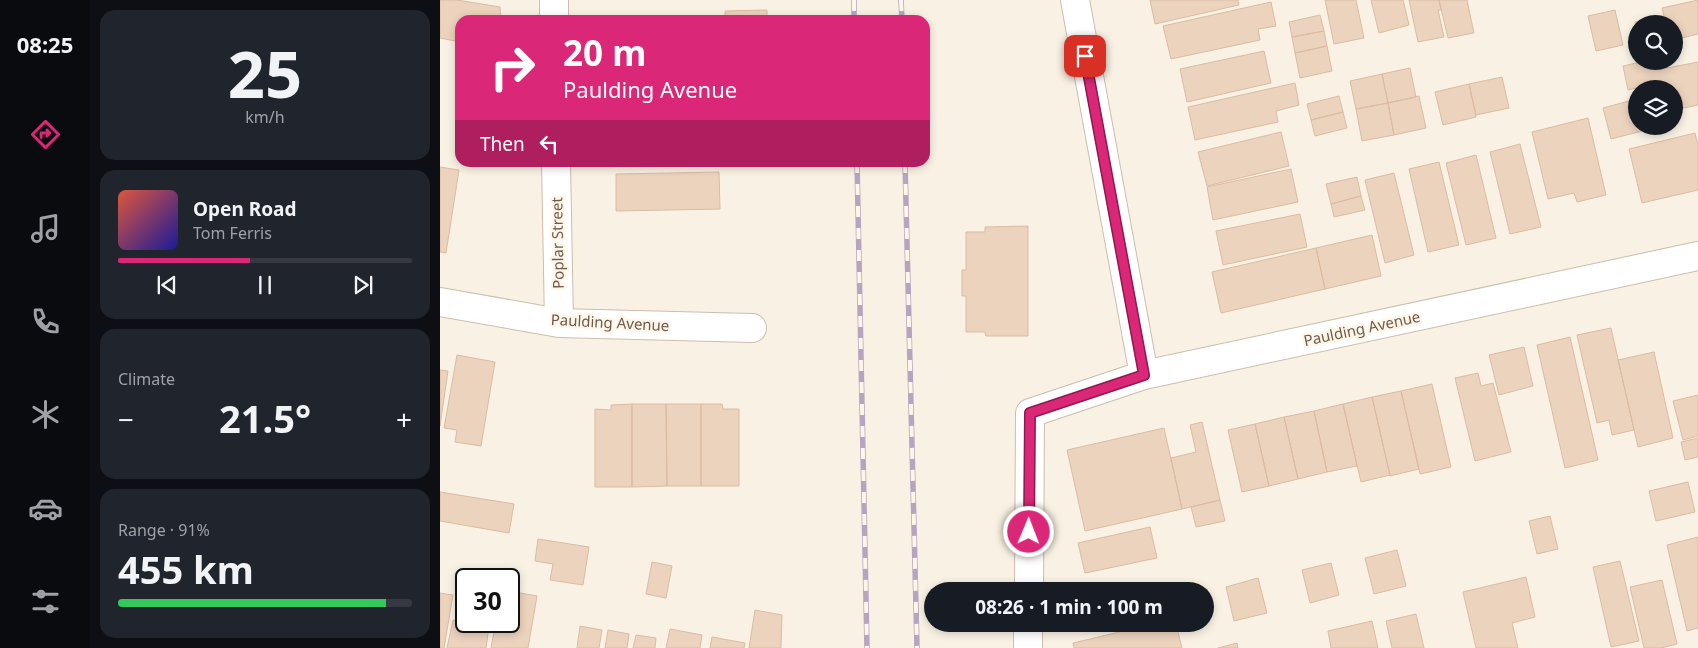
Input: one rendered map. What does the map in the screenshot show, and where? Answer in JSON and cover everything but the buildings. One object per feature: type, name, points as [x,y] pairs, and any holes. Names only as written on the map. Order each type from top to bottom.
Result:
[{"type":"street","points":[[554,0],[554,15]]},
{"type":"street","points":[[1075,0],[1144,375]]},
{"type":"street","name":"Poplar Street","points":[[556,167],[560,323]]},
{"type":"street","name":"Paulding Avenue","points":[[1028,582],[1030,413],[1144,375],[1698,256]]},
{"type":"street","name":"Paulding Avenue","points":[[440,302],[560,323],[752,328]]},
{"type":"street","points":[[1028,632],[1028,648]]},
{"type":"railway","points":[[854,0],[854,15]]},
{"type":"railway","points":[[901,0],[902,15]]},
{"type":"railway","points":[[857,167],[867,648]]},
{"type":"railway","points":[[905,167],[917,648]]},
{"type":"route","points":[[1029,532],[1030,413],[1144,375],[1085,56]]}]
